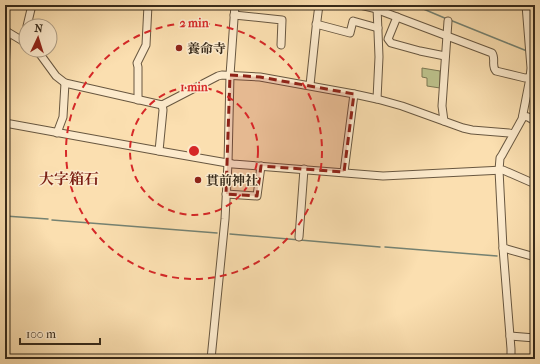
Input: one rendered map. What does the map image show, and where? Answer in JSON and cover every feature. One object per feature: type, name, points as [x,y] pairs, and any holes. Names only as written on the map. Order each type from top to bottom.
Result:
[{"type":"street","points":[[29,18],[32,5]]},
{"type":"street","points":[[138,100],[137,63],[146,45],[148,5]]},
{"type":"street","points":[[212,359],[223,243],[228,163],[230,75],[235,5]]},
{"type":"street","points":[[310,85],[319,5]]},
{"type":"street","points":[[360,5],[377,8],[492,53],[494,56],[493,66],[496,72],[525,78],[533,78]]},
{"type":"street","points":[[511,359],[499,170],[502,155],[521,122],[533,78],[526,5]]},
{"type":"street","points":[[377,8],[379,58],[377,99]]},
{"type":"street","points":[[234,15],[282,20],[281,44]]},
{"type":"street","points":[[397,17],[388,39],[391,44],[420,52],[445,56]]},
{"type":"street","points":[[316,24],[350,33],[353,21],[378,28]]},
{"type":"street","points":[[444,121],[442,106],[448,21]]},
{"type":"street","points":[[5,70],[6,31],[18,38]]},
{"type":"street","points":[[43,58],[56,76],[65,83],[162,105],[218,76],[260,76],[377,99],[402,106],[463,128],[514,134]]},
{"type":"street","points":[[57,133],[63,117],[65,83]]},
{"type":"street","points":[[344,172],[354,94]]},
{"type":"street","points":[[159,152],[163,110],[162,105]]},
{"type":"street","points":[[523,116],[535,121]]},
{"type":"street","points":[[5,124],[228,163],[391,176],[499,170],[535,184]]},
{"type":"street","points":[[226,194],[257,196],[260,166]]},
{"type":"street","points":[[299,237],[304,169]]},
{"type":"street","points":[[503,248],[535,257]]},
{"type":"street","points":[[510,336],[535,338]]},
{"type":"highlighted area","points":[[230,75],[260,77],[354,94],[344,172],[261,166],[257,196],[226,194]]},
{"type":"green space","points":[[422,68],[440,71],[440,88],[427,86],[427,78],[422,77]]},
{"type":"waterway","points":[[414,5],[447,19]]},
{"type":"waterway","points":[[450,20],[527,51]]},
{"type":"waterway","points":[[5,216],[48,219]]},
{"type":"waterway","points":[[52,220],[217,233]]},
{"type":"waterway","points":[[230,234],[380,247]]},
{"type":"waterway","points":[[385,247],[497,256]]},
{"type":"place","name":"養命寺","points":[[179,48]]},
{"type":"place","name":"貫前神社","points":[[198,180]]},
{"type":"district","name":"大字箱石","points":[[69,179]]}]
